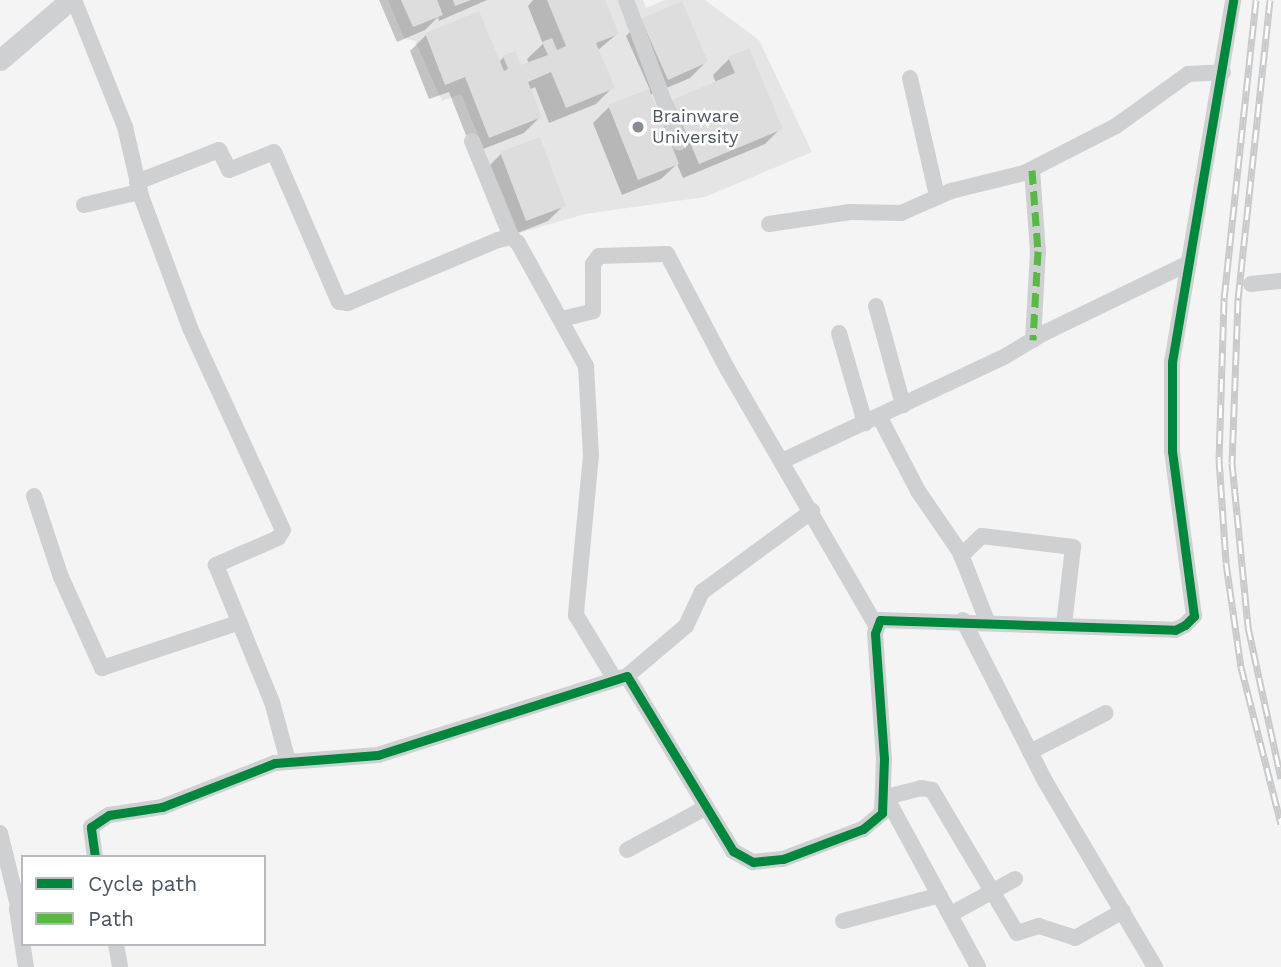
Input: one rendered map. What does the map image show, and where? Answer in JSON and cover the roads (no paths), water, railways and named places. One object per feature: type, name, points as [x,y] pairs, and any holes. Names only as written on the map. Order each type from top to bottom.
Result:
[{"type":"street","points":[[0,60],[72,0],[125,127],[138,187],[194,338],[283,530],[278,538],[216,565],[272,702],[288,761]]},
{"type":"street","points":[[626,0],[679,142]]},
{"type":"street","points":[[876,625],[895,617],[1175,630],[1194,616],[1172,439],[1171,362],[1223,72],[1233,0]]},
{"type":"street","points":[[768,225],[850,212],[901,213],[937,197],[1032,170],[1116,126],[1188,74],[1223,72]]},
{"type":"street","points":[[910,78],[937,197]]},
{"type":"street","points":[[472,141],[511,237],[562,319],[586,366],[591,433],[576,615],[620,677],[733,851],[753,862],[783,859],[863,829],[882,813],[885,794],[876,625],[667,254],[599,256],[593,264],[593,311],[562,319]]},
{"type":"street","points":[[85,205],[138,187],[219,150],[229,170],[274,152],[340,302],[348,303],[511,237]]},
{"type":"street","points":[[1032,170],[1038,251],[1033,340]]},
{"type":"street","points":[[782,461],[903,405],[1189,263]]},
{"type":"street","points":[[1251,284],[1281,281]]},
{"type":"street","points":[[876,306],[903,405]]},
{"type":"street","points":[[839,333],[872,420],[961,556],[987,621]]},
{"type":"street","points":[[34,496],[61,577],[102,668],[240,622]]},
{"type":"street","points":[[95,855],[91,827],[108,815],[163,807],[288,761],[378,755],[620,677],[686,626],[690,610],[702,592],[812,511]]},
{"type":"street","points":[[961,556],[979,536],[1073,547],[1064,625]]},
{"type":"street","points":[[963,620],[1030,752],[1155,967]]},
{"type":"street","points":[[1030,752],[1106,713]]},
{"type":"street","points":[[885,794],[921,788],[932,790],[1014,930],[1021,934],[1039,926],[1075,938],[1123,911]]},
{"type":"street","points":[[885,794],[978,967]]},
{"type":"street","points":[[627,850],[705,808]]},
{"type":"street","points":[[0,832],[20,904]]},
{"type":"street","points":[[951,914],[1015,879]]},
{"type":"street","points":[[843,921],[940,895]]},
{"type":"street","points":[[24,946],[26,967]]},
{"type":"street","points":[[116,946],[120,967]]},
{"type":"railway","points":[[1256,0],[1224,301],[1219,459],[1226,563],[1241,667],[1281,824]]},
{"type":"railway","points":[[1270,0],[1238,300],[1232,463],[1248,627],[1281,778]]},
{"type":"place","name":"Brainware University","points":[[638,127]]}]
